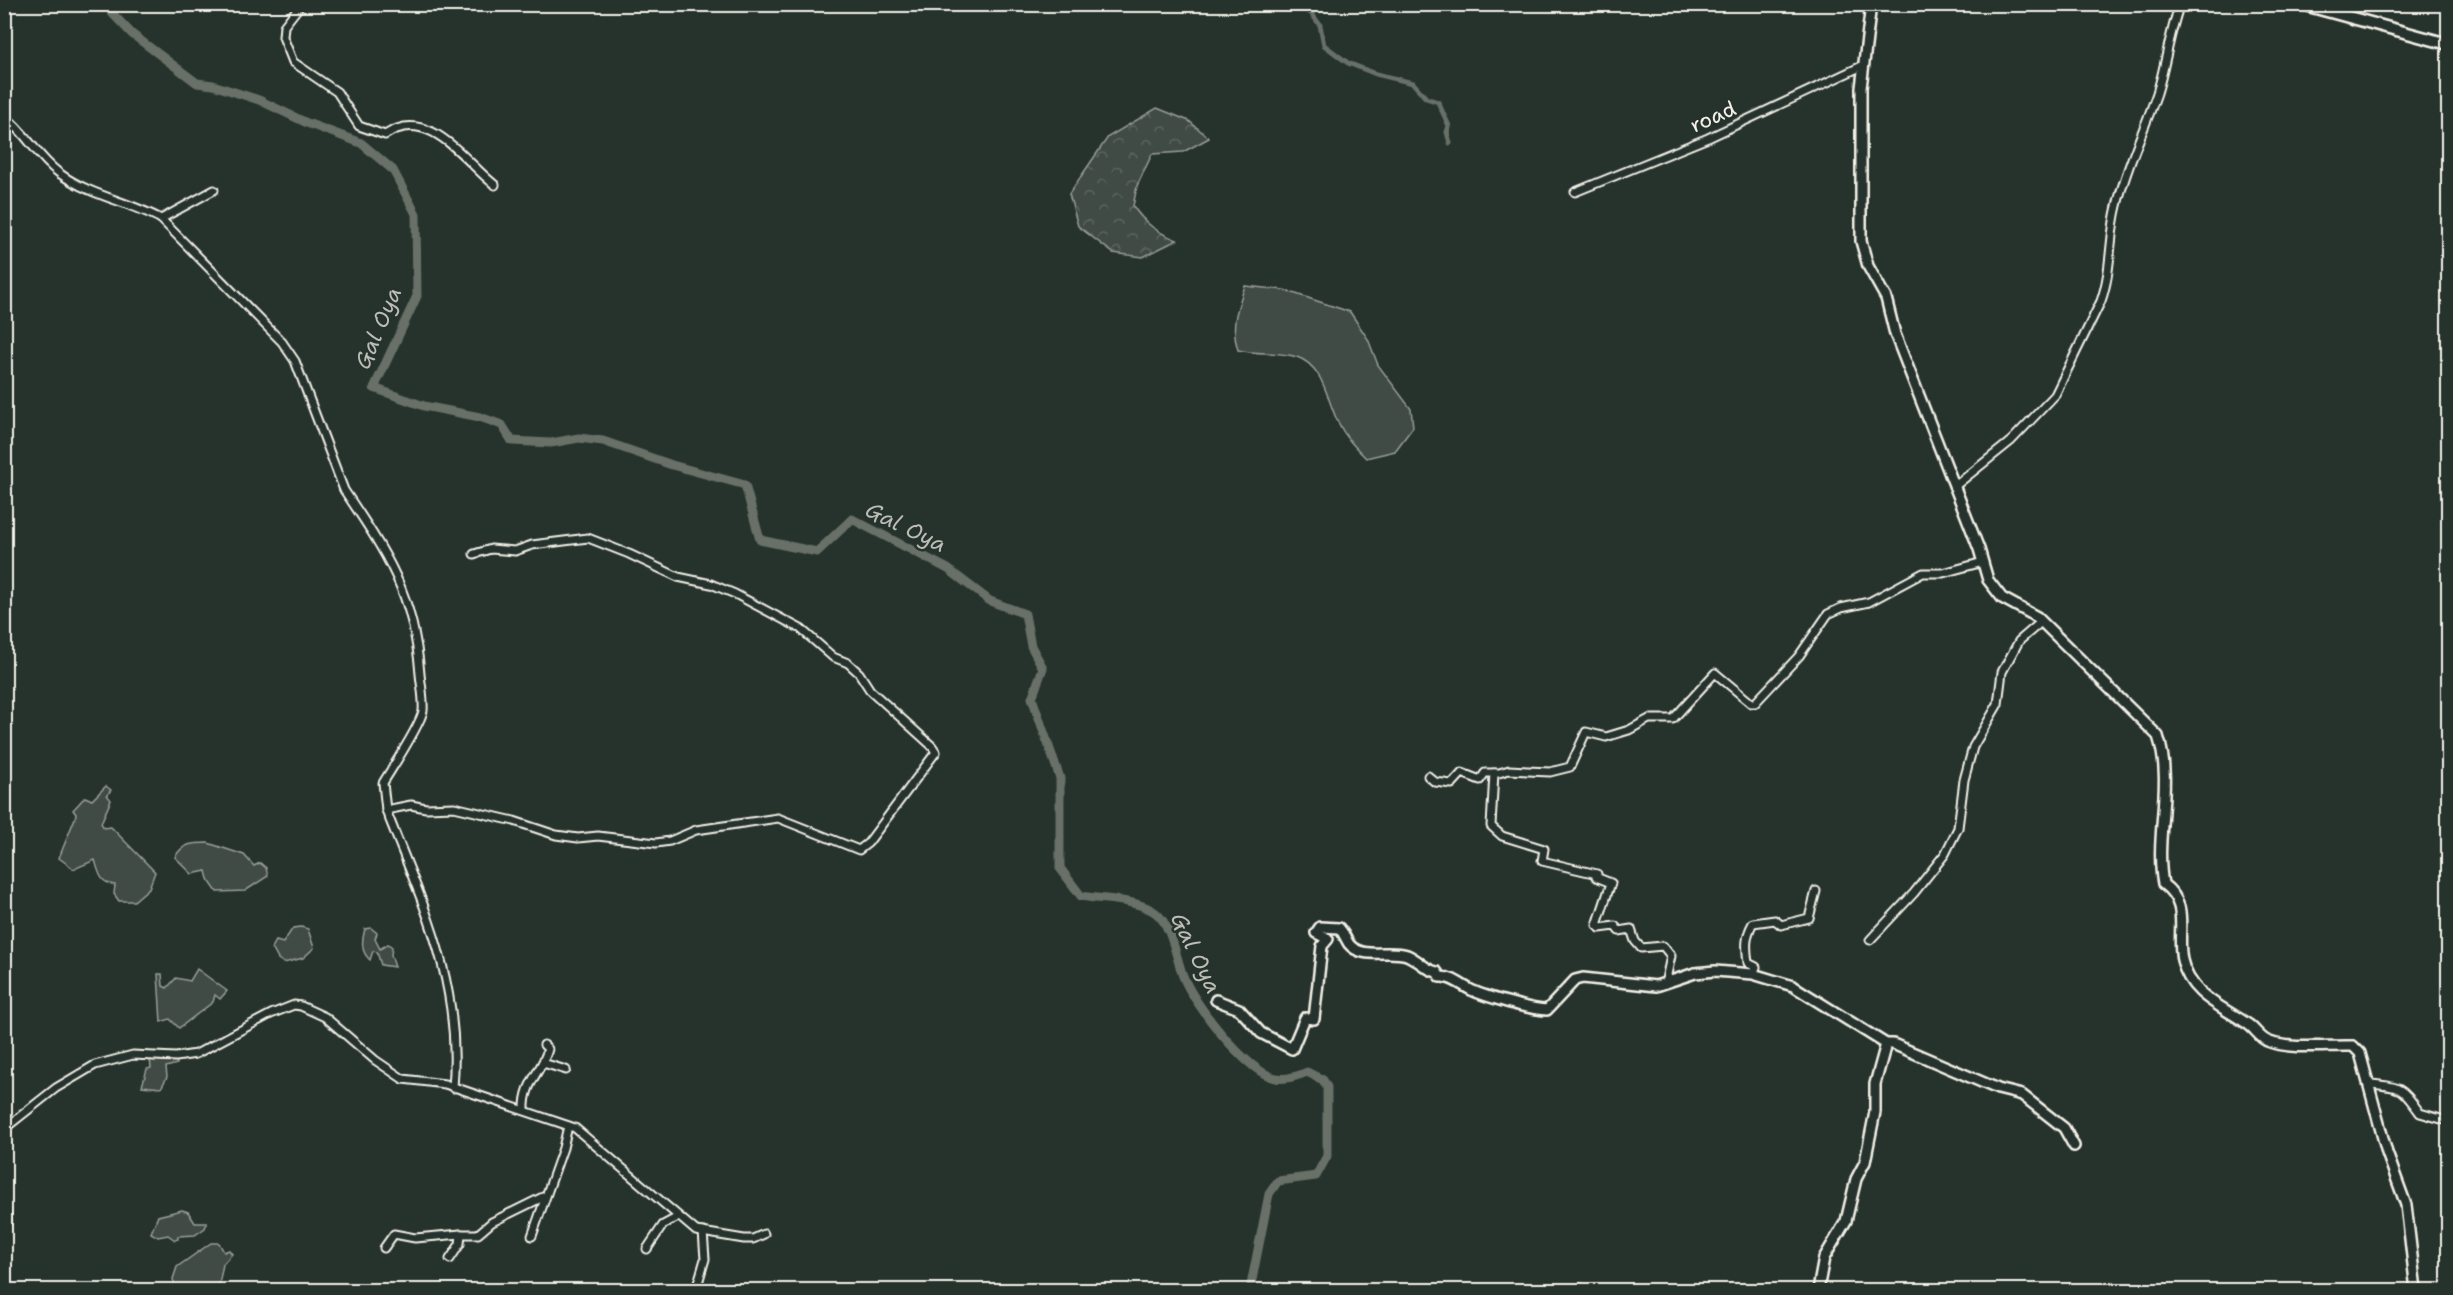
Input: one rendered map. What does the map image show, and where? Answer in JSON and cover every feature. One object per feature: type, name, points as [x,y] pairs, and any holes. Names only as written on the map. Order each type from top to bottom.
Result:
[{"type":"main road","points":[[1871,4],[1862,66],[1859,134],[1862,249],[1886,298],[1894,334],[1955,486],[1988,580],[2002,598],[2042,622],[2158,736],[2163,760],[2164,802],[2161,869],[2163,884],[2176,893],[2180,907],[2182,961],[2190,980],[2206,1000],[2250,1026],[2269,1042],[2353,1046],[2360,1053],[2387,1153],[2406,1205],[2416,1290]]},
{"type":"main road","points":[[2301,4],[2448,44]]},
{"type":"main road","points":[[1216,1000],[1239,1009],[1261,1033],[1292,1049],[1305,1018],[1314,1019],[1322,946],[1328,939],[1316,933],[1320,927],[1339,928],[1345,934],[1349,944],[1365,953],[1399,952],[1413,958],[1427,970],[1462,982],[1469,989],[1513,1002],[1531,1010],[1547,1010],[1575,980],[1584,978],[1656,986],[1695,973],[1714,971],[1753,974],[1793,986],[1886,1044],[1893,1044],[1998,1089],[2022,1095],[2064,1128],[2074,1146]]},
{"type":"main road","points":[[1818,1290],[1824,1258],[1846,1221],[1856,1179],[1864,1162],[1875,1112],[1875,1084],[1886,1044]]},
{"type":"street","points":[[301,4],[284,26],[283,37],[293,62],[337,92],[359,126],[385,135],[396,128],[414,126],[432,131],[465,154],[495,185]]},
{"type":"street","points":[[1955,486],[2011,441],[2055,395],[2102,301],[2107,285],[2112,232],[2124,176],[2157,92],[2180,4]]},
{"type":"street","name":"road","points":[[1575,192],[1708,138],[1862,66]]},
{"type":"street","points":[[4,116],[23,132],[34,149],[60,174],[85,190],[140,208],[161,219],[200,261],[269,328],[295,361],[344,490],[388,556],[405,593],[419,659],[423,712],[383,783],[386,810],[434,932],[449,987],[456,1054],[453,1088]]},
{"type":"street","points":[[161,219],[214,190]]},
{"type":"street","points":[[386,810],[411,805],[426,808],[454,807],[514,821],[556,836],[578,838],[598,836],[656,843],[670,841],[696,830],[778,818],[859,850],[868,843],[936,752],[870,690],[859,673],[848,663],[833,657],[801,629],[735,594],[711,584],[678,577],[630,554],[588,538],[532,545],[515,551],[491,549],[474,554]]},
{"type":"street","points":[[1428,776],[1435,782],[1452,784],[1462,772],[1480,780],[1485,773],[1509,770],[1550,772],[1570,767],[1586,732],[1606,737],[1629,730],[1648,719],[1673,719],[1715,673],[1751,704],[1755,703],[1798,656],[1828,614],[1841,608],[1869,602],[1923,573],[1943,573],[1983,562]]},
{"type":"street","points":[[1870,940],[1914,893],[1945,854],[1958,828],[1964,780],[1973,747],[1998,704],[2002,672],[2019,641],[2042,622]]},
{"type":"street","points":[[1494,773],[1491,826],[1502,836],[1544,849],[1542,861],[1597,874],[1596,877],[1611,883],[1597,925],[1600,928],[1615,926],[1619,932],[1631,929],[1635,941],[1641,948],[1663,946],[1671,956],[1665,984]]},
{"type":"street","points":[[1753,974],[1756,967],[1748,963],[1746,949],[1746,935],[1753,923],[1775,921],[1781,925],[1809,918],[1816,891]]},
{"type":"street","points":[[4,1129],[56,1088],[94,1065],[133,1055],[176,1057],[196,1054],[271,1014],[294,1005],[309,1008],[325,1017],[375,1060],[403,1079],[445,1084],[575,1128],[696,1231],[753,1239],[764,1234]]},
{"type":"street","points":[[525,1110],[533,1075],[543,1063],[548,1049],[544,1045]]},
{"type":"street","points":[[543,1063],[548,1067],[566,1070]]},
{"type":"street","points":[[2370,1084],[2401,1089],[2408,1094],[2420,1113],[2448,1121]]},
{"type":"street","points":[[532,1236],[543,1197],[563,1148],[568,1126]]},
{"type":"street","points":[[384,1248],[394,1234],[415,1238],[478,1234],[492,1222],[543,1197]]},
{"type":"street","points":[[4,1202],[7,1220],[4,1234]]},
{"type":"street","points":[[647,1249],[663,1226],[678,1217]]},
{"type":"street","points":[[696,1290],[705,1259],[703,1232]]},
{"type":"street","points":[[450,1259],[460,1244],[461,1234]]},
{"type":"green space","points":[[1157,108],[1189,121],[1209,138],[1183,152],[1152,154],[1137,186],[1133,206],[1152,227],[1177,240],[1143,257],[1113,253],[1078,226],[1069,194],[1108,137]]},
{"type":"green space","points":[[1245,286],[1284,290],[1350,312],[1368,339],[1378,365],[1411,409],[1413,427],[1395,451],[1366,458],[1350,442],[1334,414],[1324,385],[1313,368],[1306,362],[1290,355],[1238,350],[1235,325]]},
{"type":"green space","points":[[106,786],[111,790],[107,795],[111,800],[101,823],[104,828],[111,827],[155,872],[149,888],[134,901],[119,901],[114,894],[115,885],[103,880],[95,860],[74,869],[59,858],[75,818],[76,814],[73,810],[85,797],[92,800]]},
{"type":"green space","points":[[208,843],[244,855],[254,866],[260,863],[266,868],[268,876],[245,891],[217,892],[208,879],[206,871],[192,874],[175,857],[181,849],[189,845]]},
{"type":"green space","points":[[293,928],[308,929],[314,948],[303,958],[284,963],[278,959],[272,948],[276,941],[283,943]]},
{"type":"green space","points":[[371,928],[377,933],[375,939],[380,949],[388,944],[392,947],[391,955],[395,967],[381,965],[377,952],[373,951],[370,960],[367,957],[363,945],[365,929]]},
{"type":"green space","points":[[197,969],[227,991],[220,999],[215,995],[213,1002],[179,1028],[170,1019],[161,1022],[158,974],[162,974],[163,986],[167,988],[176,978],[190,981]]},
{"type":"green space","points":[[150,1059],[176,1060],[177,1064],[166,1067],[167,1077],[161,1088],[142,1086],[147,1069],[151,1068]]},
{"type":"green space","points":[[182,1210],[188,1212],[195,1223],[207,1223],[205,1228],[195,1235],[178,1236],[175,1240],[168,1235],[158,1237],[151,1233],[158,1216]]},
{"type":"green space","points":[[211,1243],[219,1243],[224,1252],[229,1250],[232,1254],[223,1264],[218,1290],[176,1290],[173,1279],[177,1267]]},
{"type":"waterway","name":"Gal Oya","points":[[114,4],[111,12],[132,34],[197,83],[213,85],[259,100],[307,123],[361,143],[393,170],[416,214],[417,296],[374,388],[424,406],[480,417],[502,425],[512,441],[551,443],[579,438],[603,441],[672,465],[745,485],[760,540],[817,552],[852,519],[948,569],[990,601],[1025,614],[1031,646],[1043,668],[1032,698],[1060,778],[1060,868],[1081,896],[1140,905],[1156,913],[1166,926],[1183,976],[1198,1003],[1222,1035],[1251,1064],[1276,1078],[1288,1078],[1307,1072],[1323,1080],[1327,1087],[1327,1156],[1316,1176],[1278,1181],[1269,1194],[1250,1290]]},
{"type":"waterway","points":[[1295,4],[1311,13],[1320,25],[1324,45],[1348,63],[1376,74],[1413,83],[1426,98],[1438,102],[1449,126],[1447,132],[1450,143]]}]
